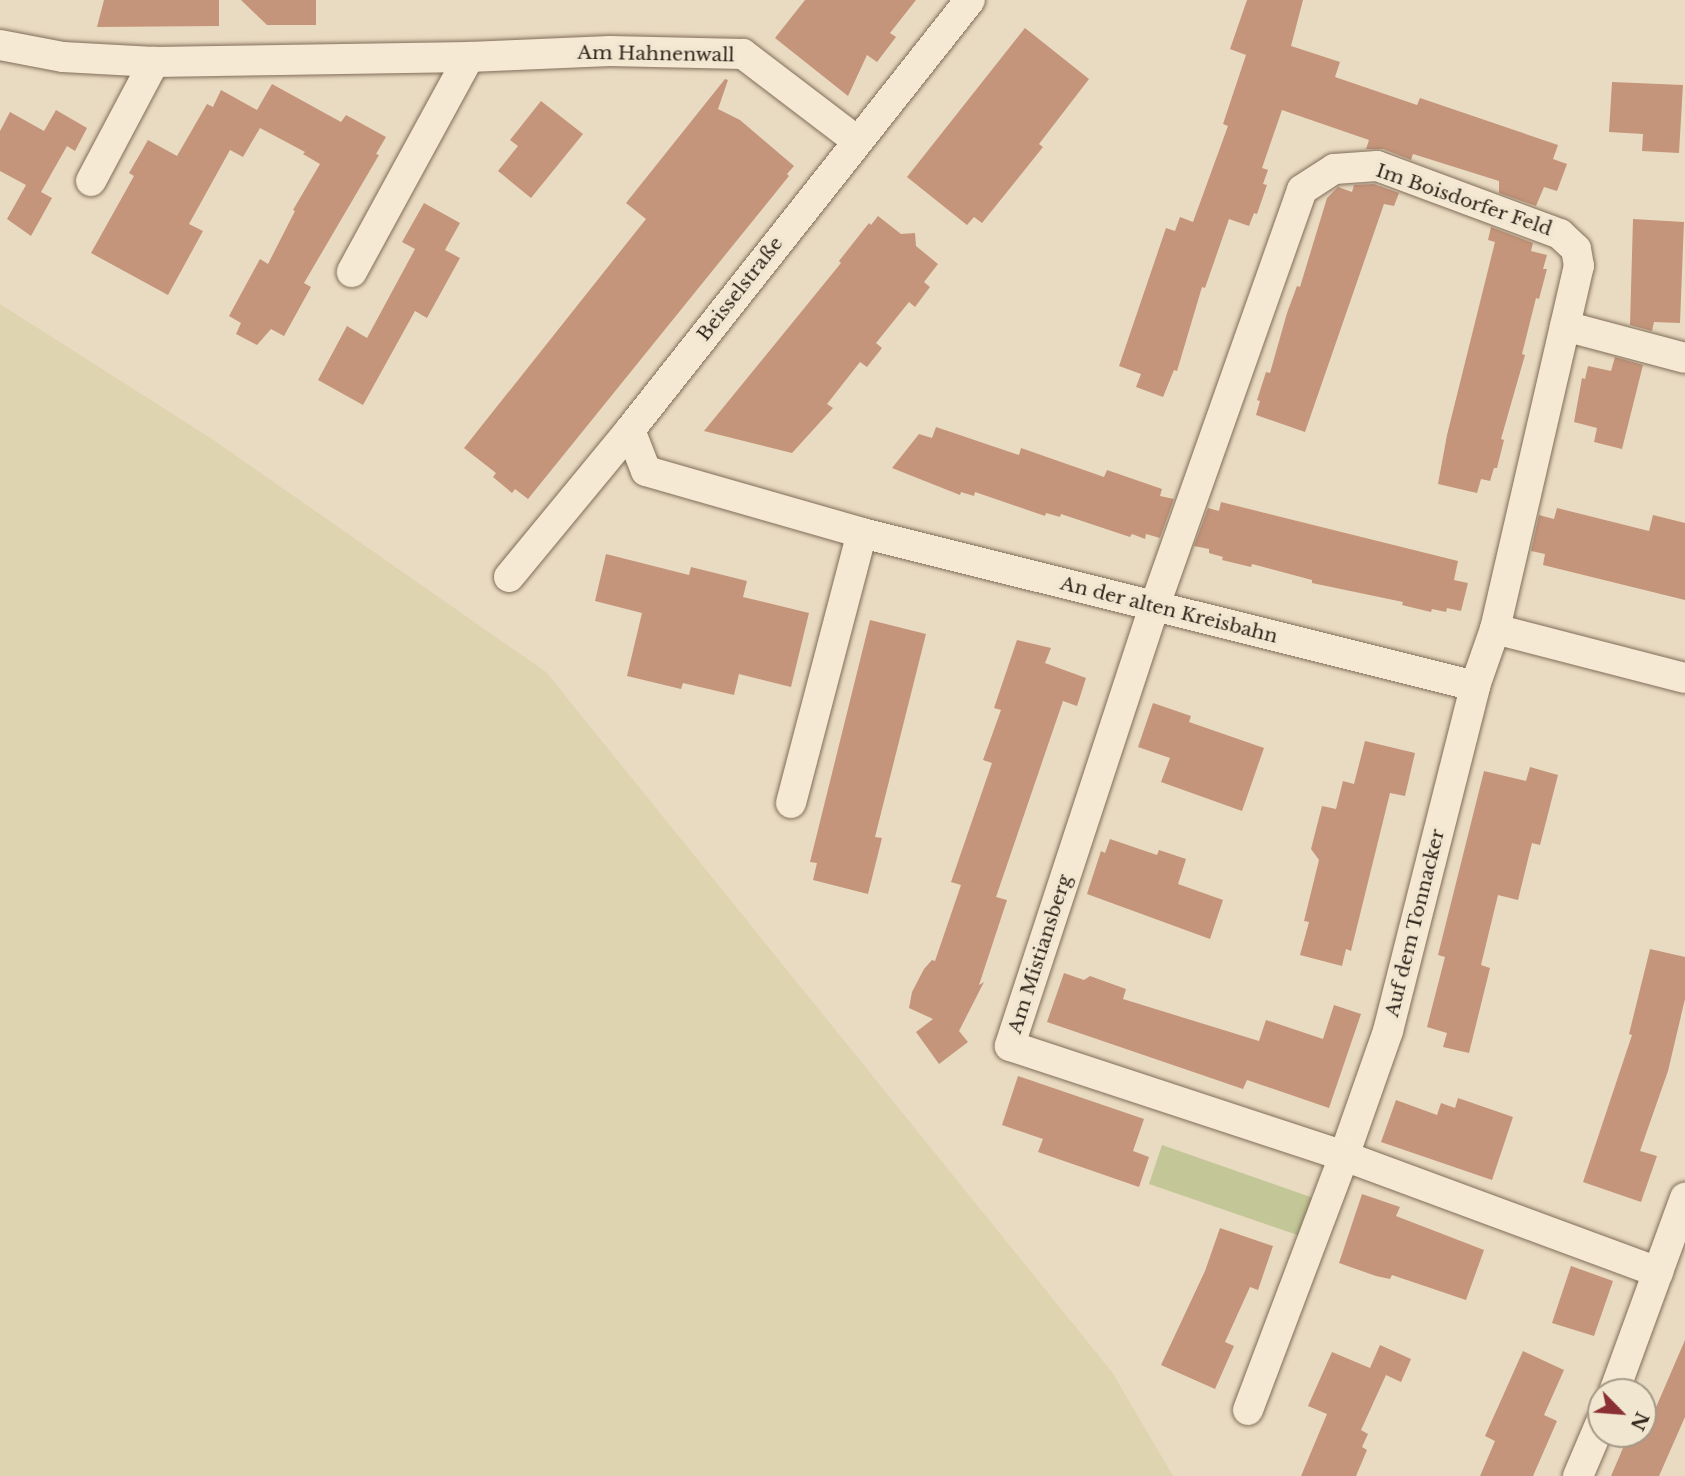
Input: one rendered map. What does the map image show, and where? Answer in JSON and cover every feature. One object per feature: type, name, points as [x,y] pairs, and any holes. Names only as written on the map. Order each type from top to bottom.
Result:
[{"type":"street","name":"Beisselstraße","points":[[509,577],[630,430],[856,140],[970,0]]},
{"type":"street","name":"Am Hahnenwall","points":[[0,45],[63,57],[154,62],[468,57],[610,51],[743,54],[856,140]]},
{"type":"street","points":[[352,272],[468,57]]},
{"type":"street","points":[[91,181],[154,62]]},
{"type":"street","name":"Im Boisdorfer Feld","points":[[1154,607],[1302,190],[1334,169],[1377,166],[1560,234],[1576,249],[1579,266],[1495,629],[1475,686]]},
{"type":"street","points":[[1565,326],[1685,358]]},
{"type":"street","name":"An der alten Kreisbahn","points":[[630,430],[646,471],[862,533],[1475,686]]},
{"type":"street","points":[[791,803],[862,533]]},
{"type":"street","name":"Am Mistiansberg","points":[[1154,607],[1010,1046],[1344,1156]]},
{"type":"street","points":[[1495,629],[1685,678]]},
{"type":"street","name":"Auf dem Tonnacker","points":[[1248,1410],[1388,1031],[1475,686]]},
{"type":"street","points":[[1344,1156],[1671,1256]]},
{"type":"street","points":[[1620,1378],[1671,1256],[1685,1198]]},
{"type":"street","points":[[1578,1476],[1590,1448]]},
{"type":"shaded area","points":[[0,304],[212,439],[546,672],[1112,1372],[1173,1476],[0,1476]]},
{"type":"green space","points":[[1162,1145],[1319,1200],[1306,1238],[1149,1184]]},
{"type":"building","points":[[104,0],[219,0],[219,26],[97,27]]},
{"type":"building","points":[[241,0],[316,0],[316,25],[267,25]]},
{"type":"building","points":[[805,0],[916,0],[890,33],[896,37],[877,62],[867,55],[848,96],[775,38]]},
{"type":"building","points":[[1247,0],[1303,0],[1291,46],[1340,62],[1335,77],[1417,105],[1420,98],[1558,145],[1553,159],[1567,164],[1557,191],[1544,187],[1536,206],[1499,193],[1499,181],[1413,154],[1411,160],[1383,149],[1366,149],[1369,140],[1282,110],[1262,168],[1268,170],[1263,184],[1267,185],[1257,214],[1254,213],[1249,226],[1229,219],[1205,288],[1202,287],[1177,371],[1174,370],[1163,397],[1136,387],[1141,374],[1119,366],[1166,228],[1175,231],[1180,217],[1193,222],[1228,126],[1223,124],[1246,55],[1230,49]]},
{"type":"building","points":[[1025,28],[1089,79],[1039,144],[1043,147],[982,223],[974,217],[967,225],[907,177]]},
{"type":"building","points":[[725,79],[728,80],[718,109],[740,120],[794,166],[787,174],[789,176],[528,499],[515,489],[512,493],[493,477],[496,473],[464,448],[646,219],[626,203]]},
{"type":"building","points":[[1612,82],[1683,85],[1679,153],[1642,151],[1643,134],[1609,132]]},
{"type":"building","points":[[272,84],[341,122],[346,115],[386,137],[376,154],[379,155],[304,283],[311,287],[284,336],[271,329],[257,345],[236,334],[241,323],[229,316],[260,259],[268,264],[295,211],[293,210],[320,164],[303,154],[305,152],[260,128],[243,157],[230,150],[189,224],[203,231],[168,295],[91,253],[134,176],[129,173],[148,140],[177,156],[207,104],[213,107],[221,90],[257,110]]},
{"type":"building","points":[[541,101],[583,134],[531,198],[498,171],[518,146],[510,140]]},
{"type":"building","points":[[56,110],[87,128],[75,151],[67,146],[41,192],[52,198],[31,236],[7,219],[26,185],[0,171],[0,131],[10,112],[44,131]]},
{"type":"building","points":[[1374,184],[1399,193],[1394,206],[1384,204],[1305,432],[1256,415],[1260,401],[1257,400],[1266,372],[1270,373],[1287,313],[1297,286],[1300,287],[1327,198],[1338,187],[1352,192],[1354,185]]},
{"type":"building","points":[[424,203],[460,223],[445,250],[460,258],[427,318],[415,311],[363,405],[318,380],[347,326],[367,338],[415,249],[402,242]]},
{"type":"building","points":[[878,216],[901,234],[915,233],[916,246],[938,264],[924,282],[930,287],[915,307],[909,302],[876,343],[882,348],[867,367],[860,362],[827,404],[833,408],[792,453],[704,431],[841,263],[839,261],[869,223],[871,225]]},
{"type":"building","points":[[1633,219],[1684,222],[1680,323],[1654,322],[1652,331],[1630,325]]},
{"type":"building","points":[[1491,227],[1533,243],[1531,251],[1547,255],[1543,269],[1547,269],[1539,299],[1536,298],[1522,354],[1525,355],[1501,439],[1504,440],[1497,468],[1494,468],[1490,481],[1481,479],[1477,493],[1438,484],[1447,435],[1495,242],[1488,240]]},
{"type":"building","points":[[1615,357],[1643,365],[1622,449],[1594,442],[1597,428],[1574,422],[1582,378],[1585,379],[1588,366],[1611,371]]},
{"type":"building","points":[[936,427],[1019,455],[1021,448],[1104,477],[1107,470],[1162,489],[1160,496],[1174,499],[1160,538],[1146,534],[1145,539],[1132,534],[1130,537],[1061,514],[1060,517],[1046,513],[1045,516],[975,492],[974,496],[961,492],[960,495],[892,468],[919,434],[932,438]]},
{"type":"building","points":[[1221,502],[1458,561],[1454,580],[1468,583],[1461,611],[1447,608],[1446,612],[1432,609],[1431,612],[1402,605],[1403,602],[1312,583],[1312,580],[1252,564],[1251,567],[1222,560],[1223,557],[1209,553],[1209,549],[1194,546],[1208,508],[1219,511]]},
{"type":"building","points":[[1557,508],[1649,531],[1653,515],[1685,523],[1685,600],[1543,565],[1545,554],[1531,551],[1539,515],[1554,519]]},
{"type":"building","points":[[606,554],[689,575],[691,567],[747,581],[743,597],[809,613],[791,687],[739,674],[734,695],[683,683],[681,689],[627,676],[642,613],[595,601]]},
{"type":"building","points":[[870,620],[926,634],[875,837],[882,838],[868,894],[813,880],[817,863],[810,862]]},
{"type":"building","points":[[1017,640],[1051,648],[1045,663],[1086,678],[1077,706],[1063,701],[996,897],[1007,900],[979,985],[984,982],[959,1031],[968,1042],[939,1064],[916,1032],[933,1019],[909,1008],[912,992],[924,969],[932,960],[935,961],[961,885],[951,882],[992,763],[983,760],[1001,710],[994,708]]},
{"type":"building","points":[[1153,703],[1191,716],[1189,722],[1264,748],[1242,811],[1161,782],[1170,758],[1138,747]]},
{"type":"building","points":[[1365,741],[1415,753],[1405,796],[1390,793],[1351,951],[1346,949],[1342,966],[1300,955],[1309,922],[1304,921],[1319,860],[1311,849],[1322,806],[1336,809],[1343,781],[1354,784]]},
{"type":"building","points":[[1530,767],[1558,775],[1540,845],[1532,843],[1518,900],[1498,895],[1481,965],[1490,968],[1469,1053],[1443,1047],[1447,1033],[1427,1027],[1445,957],[1438,955],[1484,771],[1526,781]]},
{"type":"building","points":[[1110,839],[1157,855],[1159,850],[1186,859],[1178,884],[1223,900],[1210,939],[1087,894],[1101,851],[1105,853]]},
{"type":"building","points":[[1650,949],[1685,957],[1685,999],[1668,1071],[1640,1151],[1657,1156],[1641,1202],[1583,1182],[1632,1035],[1629,1034]]},
{"type":"building","points":[[1064,973],[1084,980],[1090,976],[1126,989],[1123,999],[1259,1041],[1266,1020],[1323,1039],[1334,1005],[1361,1014],[1329,1108],[1247,1080],[1243,1089],[1047,1022]]},
{"type":"building","points":[[1018,1076],[1144,1119],[1133,1151],[1149,1157],[1139,1187],[1038,1152],[1043,1139],[1002,1125]]},
{"type":"building","points":[[1458,1098],[1513,1117],[1492,1180],[1381,1142],[1396,1100],[1437,1115],[1441,1103],[1455,1108]]},
{"type":"building","points":[[1362,1194],[1400,1207],[1396,1216],[1484,1250],[1466,1300],[1392,1275],[1390,1279],[1376,1276],[1339,1263]]},
{"type":"building","points":[[1220,1228],[1273,1246],[1258,1290],[1250,1287],[1225,1342],[1234,1346],[1215,1389],[1161,1365],[1205,1271]]},
{"type":"building","points":[[1571,1266],[1613,1281],[1594,1336],[1552,1323]]},
{"type":"building","points":[[1685,1340],[1685,1417],[1659,1476],[1611,1476],[1623,1448],[1657,1448],[1657,1405]]},
{"type":"building","points":[[1380,1345],[1411,1359],[1401,1382],[1386,1375],[1361,1430],[1368,1434],[1362,1447],[1367,1450],[1356,1476],[1301,1476],[1327,1414],[1308,1406],[1332,1352],[1370,1368]]},
{"type":"building","points":[[1523,1351],[1564,1370],[1544,1415],[1557,1421],[1533,1476],[1480,1476],[1495,1441],[1485,1436]]}]
